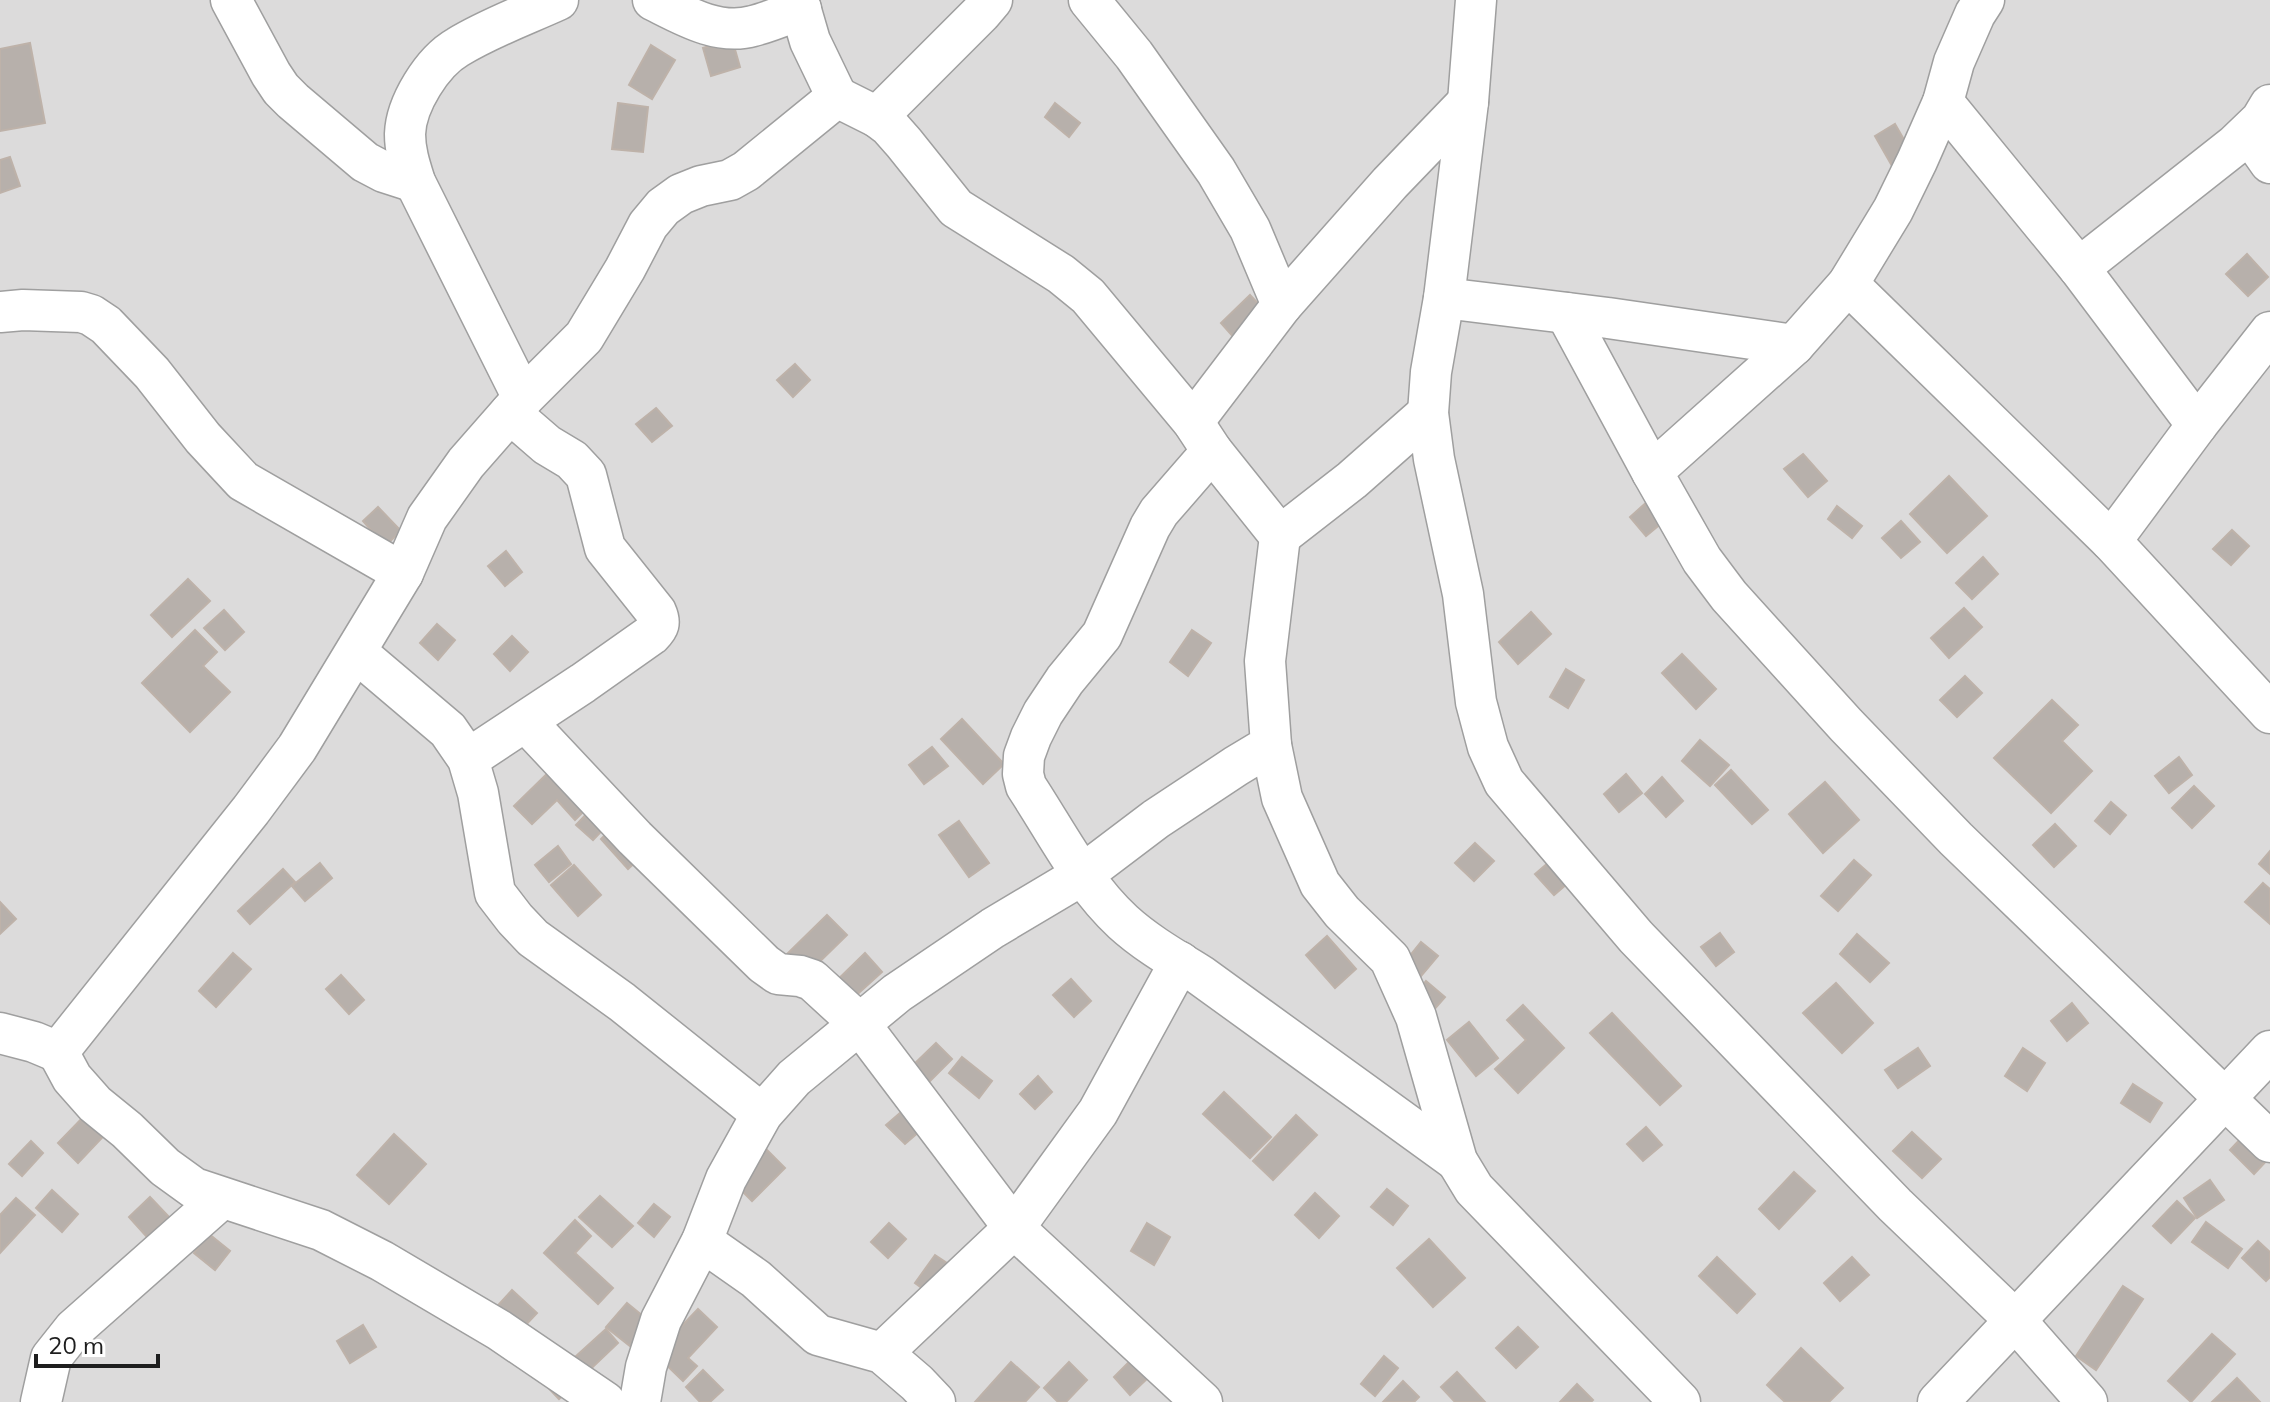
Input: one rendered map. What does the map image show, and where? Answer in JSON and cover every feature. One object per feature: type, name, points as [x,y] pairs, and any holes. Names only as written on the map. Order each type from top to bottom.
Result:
[{"type":"street","points":[[231,0],[271,74],[293,101],[365,162],[415,182]]},
{"type":"street","points":[[468,759],[651,635],[660,621],[605,548],[586,475],[572,460],[547,445],[516,406],[415,182],[407,155],[405,132],[412,107],[436,64],[456,48],[558,0]]},
{"type":"street","points":[[653,0],[699,22],[733,29],[751,27],[799,5],[810,41],[837,97],[889,126],[956,208],[1061,274],[1088,296],[1280,536],[1265,661],[1271,745],[1282,798],[1320,884],[1342,912],[1390,959],[1416,1017],[1457,1161],[1474,1189],[1680,1402]]},
{"type":"street","points":[[877,117],[992,0]]},
{"type":"street","points":[[1089,0],[1134,55],[1216,171],[1250,229],[1282,305]]},
{"type":"street","points":[[1476,0],[1468,102],[1428,413],[1434,459],[1463,594],[1476,702],[1488,747],[1504,782],[1636,937],[1895,1205],[2015,1320],[2087,1402]]},
{"type":"street","points":[[1652,472],[1794,345],[1848,284],[1893,210],[1917,161],[1943,102],[1954,62],[1984,0]]},
{"type":"street","points":[[58,1052],[297,748],[403,573],[427,518],[466,463],[516,406],[584,337],[648,225],[663,207],[681,194],[730,180],[746,171],[837,97]]},
{"type":"street","points":[[1457,1161],[1126,924],[1082,875],[1026,786],[1023,774],[1024,756],[1043,713],[1102,635],[1150,527],[1282,305],[1390,183],[1468,102]]},
{"type":"street","points":[[1943,102],[2079,268],[2197,425]]},
{"type":"street","points":[[2079,268],[2263,133]]},
{"type":"street","points":[[1848,284],[2111,541],[2270,713]]},
{"type":"street","points":[[1444,298],[1794,345]]},
{"type":"street","points":[[0,312],[23,310],[91,315],[106,325],[152,373],[203,438],[243,481],[403,573]]},
{"type":"street","points":[[1566,313],[1702,560],[1729,596],[1835,713],[1956,839],[2270,1142]]},
{"type":"street","points":[[2111,541],[2270,332]]},
{"type":"street","points":[[1280,536],[1352,480],[1428,413]]},
{"type":"street","points":[[356,652],[448,730],[468,759],[478,793],[495,893],[515,919],[533,938],[622,1002],[762,1114]]},
{"type":"street","points":[[526,722],[635,838],[764,964],[778,974],[812,980],[859,1023],[1014,1228],[1202,1402]]},
{"type":"street","points":[[640,1402],[646,1367],[661,1320],[702,1241],[726,1179],[762,1114],[794,1078],[897,993],[993,928],[1082,875],[1156,819],[1271,745]]},
{"type":"street","points":[[882,1353],[1014,1228],[1098,1112],[1180,962]]},
{"type":"street","points":[[0,1033],[58,1052],[72,1078],[95,1104],[165,1167],[194,1188],[321,1230],[382,1261],[499,1330],[605,1402]]},
{"type":"street","points":[[1938,1402],[2270,1051]]},
{"type":"street","points":[[41,1402],[51,1358],[74,1329],[222,1198]]},
{"type":"street","points":[[702,1241],[756,1279],[818,1335],[882,1353],[935,1402]]},
{"type":"shaded area","points":[[0,0],[2270,0],[2270,1402],[0,1402]]},
{"type":"building","points":[[732,39],[740,67],[711,76],[703,48]]},
{"type":"building","points":[[30,43],[45,123],[0,131],[0,49]]},
{"type":"building","points":[[651,45],[675,60],[652,99],[629,85]]},
{"type":"building","points":[[618,103],[648,107],[643,152],[612,149]]},
{"type":"building","points":[[1055,103],[1080,123],[1069,137],[1045,117]]},
{"type":"building","points":[[1895,124],[1915,159],[1895,171],[1875,136]]},
{"type":"building","points":[[10,157],[20,186],[0,193],[0,160]]},
{"type":"building","points":[[2247,254],[2268,277],[2248,296],[2226,274]]},
{"type":"building","points":[[1250,295],[1267,313],[1237,341],[1221,323]]},
{"type":"building","points":[[795,364],[810,380],[793,397],[777,380]]},
{"type":"building","points":[[656,408],[672,426],[652,442],[636,424]]},
{"type":"building","points":[[1803,454],[1827,481],[1808,497],[1784,469]]},
{"type":"building","points":[[1949,476],[1987,516],[1947,553],[1910,514]]},
{"type":"building","points":[[1648,501],[1664,521],[1646,536],[1630,517]]},
{"type":"building","points":[[1837,506],[1862,526],[1852,538],[1828,519]]},
{"type":"building","points":[[378,507],[401,531],[385,546],[363,521]]},
{"type":"building","points":[[1901,521],[1920,542],[1901,558],[1882,538]]},
{"type":"building","points":[[2232,530],[2249,546],[2231,565],[2213,549]]},
{"type":"building","points":[[506,551],[522,572],[505,586],[488,566]]},
{"type":"building","points":[[1983,557],[1998,574],[1972,599],[1956,583]]},
{"type":"building","points":[[188,579],[210,601],[172,637],[151,615]]},
{"type":"building","points":[[1964,608],[1982,627],[1949,658],[1931,638]]},
{"type":"building","points":[[224,610],[244,632],[225,650],[204,628]]},
{"type":"building","points":[[1531,612],[1551,634],[1518,664],[1499,642]]},
{"type":"building","points":[[437,624],[455,640],[438,660],[420,643]]},
{"type":"building","points":[[195,630],[217,652],[203,666],[230,692],[190,732],[142,683]]},
{"type":"building","points":[[1192,630],[1211,643],[1188,676],[1170,662]]},
{"type":"building","points":[[512,636],[528,652],[510,671],[494,654]]},
{"type":"building","points":[[1682,654],[1716,689],[1696,709],[1662,673]]},
{"type":"building","points":[[1566,669],[1584,680],[1568,708],[1550,697]]},
{"type":"building","points":[[1965,676],[1982,693],[1957,717],[1940,700]]},
{"type":"building","points":[[2052,700],[2078,725],[2062,741],[2092,771],[2051,813],[1994,758]]},
{"type":"building","points":[[962,719],[1004,764],[983,784],[941,739]]},
{"type":"building","points":[[1700,740],[1729,765],[1710,786],[1682,761]]},
{"type":"building","points":[[932,747],[948,766],[924,784],[909,765]]},
{"type":"building","points":[[2179,757],[2192,775],[2169,793],[2155,776]]},
{"type":"building","points":[[555,766],[591,804],[575,820],[557,800],[532,824],[514,806]]},
{"type":"building","points":[[1731,770],[1768,810],[1752,824],[1715,785]]},
{"type":"building","points":[[1626,774],[1642,793],[1619,812],[1604,794]]},
{"type":"building","points":[[1662,777],[1683,801],[1666,817],[1645,794]]},
{"type":"building","points":[[1825,782],[1859,820],[1823,853],[1789,814]]},
{"type":"building","points":[[2194,786],[2214,806],[2192,828],[2172,808]]},
{"type":"building","points":[[2111,802],[2126,815],[2110,834],[2095,821]]},
{"type":"building","points":[[594,806],[611,821],[593,840],[576,825]]},
{"type":"building","points":[[959,821],[989,863],[969,877],[939,835]]},
{"type":"building","points":[[2055,824],[2076,846],[2054,867],[2033,845]]},
{"type":"building","points":[[613,827],[641,857],[628,869],[601,839]]},
{"type":"building","points":[[1475,843],[1494,861],[1474,881],[1455,863]]},
{"type":"building","points":[[558,846],[571,864],[549,882],[535,865]]},
{"type":"building","points":[[2270,851],[2270,874],[2259,864]]},
{"type":"building","points":[[1555,857],[1574,878],[1554,895],[1535,874]]},
{"type":"building","points":[[1854,860],[1871,875],[1838,911],[1821,896]]},
{"type":"building","points":[[320,863],[332,878],[305,901],[292,886]]},
{"type":"building","points":[[574,865],[601,895],[578,916],[551,885]]},
{"type":"building","points":[[283,869],[295,882],[250,924],[238,911]]},
{"type":"building","points":[[2263,883],[2270,889],[2270,924],[2245,902]]},
{"type":"building","points":[[0,902],[16,919],[0,934]]},
{"type":"building","points":[[827,915],[847,935],[806,975],[787,954]]},
{"type":"building","points":[[1720,933],[1734,952],[1716,966],[1701,947]]},
{"type":"building","points":[[1857,934],[1889,963],[1870,982],[1840,954]]},
{"type":"building","points":[[1327,936],[1356,969],[1335,988],[1306,955]]},
{"type":"building","points":[[1421,942],[1438,956],[1421,976],[1405,962]]},
{"type":"building","points":[[233,953],[251,969],[216,1007],[199,991]]},
{"type":"building","points":[[865,953],[882,972],[841,1009],[825,992]]},
{"type":"building","points":[[341,975],[364,1000],[349,1014],[326,989]]},
{"type":"building","points":[[1071,979],[1091,1001],[1074,1017],[1053,995]]},
{"type":"building","points":[[1426,981],[1445,997],[1425,1020],[1407,1005]]},
{"type":"building","points":[[1836,983],[1873,1023],[1842,1053],[1803,1013]]},
{"type":"building","points":[[2072,1003],[2088,1023],[2067,1041],[2051,1021]]},
{"type":"building","points":[[1523,1005],[1564,1048],[1518,1093],[1495,1069],[1526,1040],[1507,1020]]},
{"type":"building","points":[[1612,1013],[1681,1086],[1660,1105],[1590,1033]]},
{"type":"building","points":[[1469,1022],[1498,1058],[1476,1076],[1447,1040]]},
{"type":"building","points":[[936,1043],[952,1059],[926,1085],[910,1068]]},
{"type":"building","points":[[1918,1048],[1930,1066],[1898,1088],[1885,1070]]},
{"type":"building","points":[[2023,1048],[2045,1063],[2027,1091],[2005,1076]]},
{"type":"building","points":[[962,1057],[992,1081],[979,1098],[949,1073]]},
{"type":"building","points":[[1038,1076],[1052,1092],[1035,1109],[1020,1094]]},
{"type":"building","points":[[2133,1084],[2162,1103],[2150,1122],[2121,1103]]},
{"type":"building","points":[[1224,1092],[1271,1137],[1250,1158],[1203,1114]]},
{"type":"building","points":[[94,1106],[114,1125],[78,1163],[58,1143]]},
{"type":"building","points":[[901,1112],[920,1131],[905,1144],[886,1125]]},
{"type":"building","points":[[1296,1115],[1317,1135],[1273,1180],[1253,1161]]},
{"type":"building","points":[[1646,1127],[1662,1145],[1643,1161],[1627,1144]]},
{"type":"building","points":[[1912,1132],[1941,1159],[1922,1178],[1893,1151]]},
{"type":"building","points":[[2246,1133],[2270,1157],[2254,1174],[2230,1150]]},
{"type":"building","points":[[394,1134],[426,1164],[389,1204],[357,1175]]},
{"type":"building","points":[[31,1141],[43,1153],[22,1176],[9,1164]]},
{"type":"building","points":[[766,1149],[785,1168],[752,1201],[733,1182]]},
{"type":"building","points":[[1794,1172],[1815,1191],[1779,1229],[1759,1209]]},
{"type":"building","points":[[2210,1180],[2224,1200],[2197,1218],[2184,1198]]},
{"type":"building","points":[[1387,1189],[1408,1206],[1393,1225],[1371,1207]]},
{"type":"building","points":[[52,1190],[78,1214],[62,1232],[36,1208]]},
{"type":"building","points":[[1315,1193],[1339,1216],[1319,1238],[1295,1215]]},
{"type":"building","points":[[600,1196],[633,1226],[612,1247],[579,1217]]},
{"type":"building","points":[[150,1197],[169,1217],[147,1237],[129,1217]]},
{"type":"building","points":[[16,1198],[35,1215],[0,1253],[0,1215]]},
{"type":"building","points":[[2177,1201],[2195,1218],[2171,1243],[2153,1226]]},
{"type":"building","points":[[654,1204],[670,1217],[654,1237],[638,1223]]},
{"type":"building","points":[[575,1220],[591,1236],[575,1253],[613,1288],[598,1304],[544,1253]]},
{"type":"building","points":[[2206,1222],[2242,1249],[2228,1268],[2192,1242]]},
{"type":"building","points":[[889,1223],[906,1239],[888,1258],[871,1242]]},
{"type":"building","points":[[1147,1223],[1170,1237],[1154,1265],[1131,1251]]},
{"type":"building","points":[[209,1234],[230,1251],[215,1270],[194,1253]]},
{"type":"building","points":[[1429,1239],[1465,1278],[1433,1307],[1397,1268]]},
{"type":"building","points":[[2258,1241],[2270,1252],[2270,1277],[2266,1281],[2242,1258]]},
{"type":"building","points":[[935,1255],[950,1265],[930,1294],[915,1283]]},
{"type":"building","points":[[1717,1257],[1755,1294],[1737,1313],[1699,1276]]},
{"type":"building","points":[[1852,1257],[1869,1275],[1840,1301],[1824,1283]]},
{"type":"building","points":[[2123,1286],[2143,1299],[2096,1370],[2076,1356]]},
{"type":"building","points":[[512,1290],[537,1313],[504,1348],[480,1325]]},
{"type":"building","points":[[627,1303],[655,1326],[635,1350],[606,1327]]},
{"type":"building","points":[[698,1309],[717,1327],[688,1358],[697,1366],[683,1381],[655,1354]]},
{"type":"building","points":[[363,1325],[376,1347],[350,1363],[337,1341]]},
{"type":"building","points":[[1518,1327],[1538,1347],[1516,1368],[1496,1348]]},
{"type":"building","points":[[606,1329],[618,1343],[559,1399],[518,1356],[564,1367]]},
{"type":"building","points":[[2212,1334],[2235,1354],[2191,1402],[2168,1381]]},
{"type":"building","points":[[1801,1348],[1843,1388],[1829,1402],[1785,1402],[1767,1385]]},
{"type":"building","points":[[1384,1356],[1398,1368],[1375,1396],[1361,1384]]},
{"type":"building","points":[[1134,1357],[1151,1375],[1130,1395],[1114,1377]]},
{"type":"building","points":[[1011,1362],[1039,1387],[1025,1402],[975,1402]]},
{"type":"building","points":[[1069,1362],[1087,1380],[1066,1402],[1058,1402],[1044,1388]]},
{"type":"building","points":[[703,1370],[723,1390],[710,1402],[700,1402],[686,1387]]},
{"type":"building","points":[[1457,1372],[1485,1402],[1455,1402],[1441,1387]]},
{"type":"building","points":[[2237,1378],[2260,1402],[2212,1402]]},
{"type":"building","points":[[1403,1381],[1419,1397],[1414,1402],[1383,1402]]},
{"type":"building","points":[[1577,1384],[1593,1400],[1560,1402]]}]
